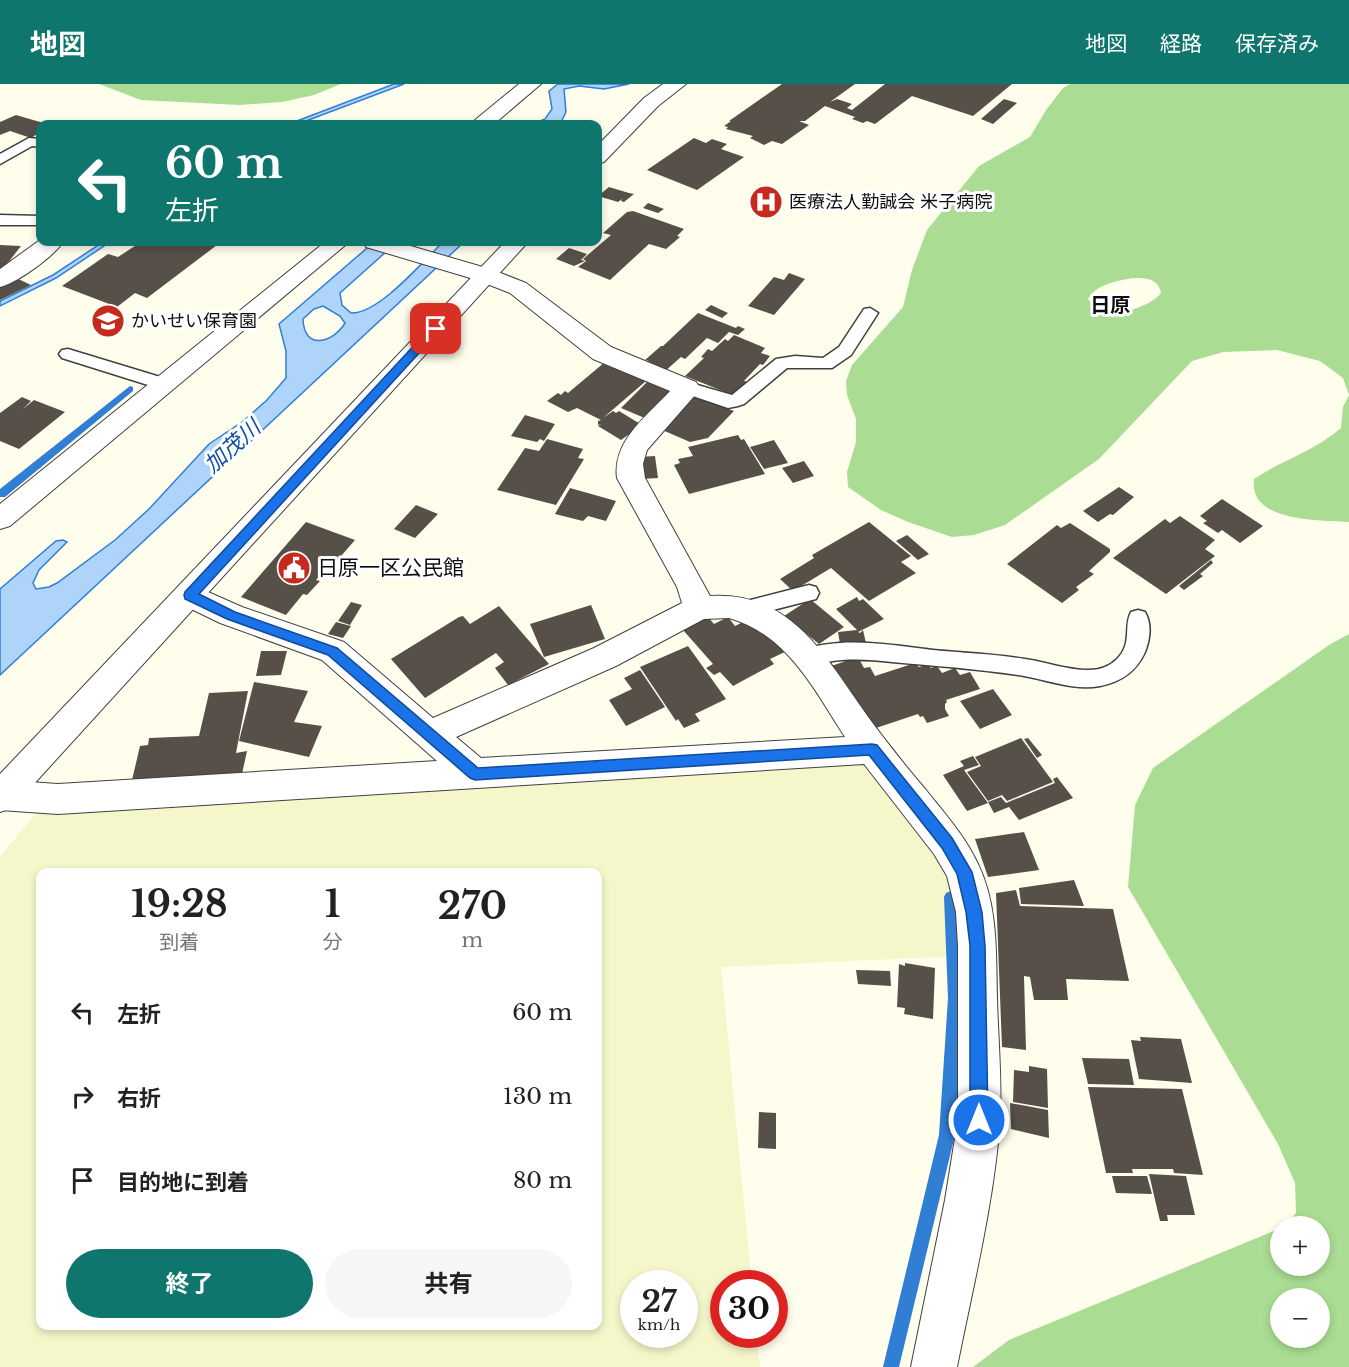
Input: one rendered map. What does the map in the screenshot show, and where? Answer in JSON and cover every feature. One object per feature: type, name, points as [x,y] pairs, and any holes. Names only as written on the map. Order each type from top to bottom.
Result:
[{"type":"street","points":[[487,120],[531,84]]},
{"type":"street","points":[[602,153],[651,102],[676,84]]},
{"type":"street","points":[[0,280],[47,246]]},
{"type":"street","points":[[0,519],[333,246]]},
{"type":"street","points":[[388,246],[474,271],[518,288],[602,353],[687,388],[634,447],[629,464],[631,478],[692,587],[699,608]]},
{"type":"street","points":[[1,796],[190,595],[474,271],[511,246]]},
{"type":"street","points":[[190,595],[231,615],[333,651],[475,774]]},
{"type":"street","points":[[429,734],[605,657],[699,608],[729,606],[758,614],[781,628],[809,656],[872,749],[947,843],[964,872],[974,912],[979,1120],[967,1200],[933,1367]]},
{"type":"street","points":[[1,796],[58,800],[872,749]]},
{"type":"lane","points":[[0,160],[29,142],[36,143]]},
{"type":"lane","points":[[0,220],[36,221]]},
{"type":"lane","points":[[687,388],[728,402],[738,400],[782,363],[795,360],[826,364],[845,351],[870,312]]},
{"type":"lane","points":[[68,354],[164,384]]},
{"type":"lane","points":[[742,610],[808,592]]},
{"type":"lane","points":[[809,656],[832,651],[869,651],[1024,668],[1072,678],[1099,677],[1112,674],[1124,666],[1138,646],[1141,628],[1138,618]]},
{"type":"green space","points":[[99,84],[341,84],[314,95],[282,102],[240,105],[141,100]]},
{"type":"green space","points":[[1070,84],[1349,84],[1349,395],[1343,378],[1320,361],[1277,350],[1223,352],[1192,361],[1099,459],[1005,525],[974,535],[952,537],[881,510],[848,487],[847,472],[856,442],[856,419],[847,395],[846,381],[852,365],[903,307],[912,270],[927,230],[979,166],[1030,137],[1046,110],[1063,88]],"holes":[[[1133,278],[1154,282],[1161,293],[1144,305],[1129,311],[1114,313],[1101,311],[1088,299],[1096,290],[1108,284]]]},
{"type":"green space","points":[[1349,395],[1349,522],[1289,516],[1263,504],[1255,493],[1254,479],[1320,443],[1341,428],[1343,407]]},
{"type":"green space","points":[[1349,634],[1349,1367],[973,1367],[1009,1340],[1270,1233],[1270,1276],[1330,1276],[1330,1216],[1293,1216],[1296,1213],[1295,1183],[1278,1144],[1128,887],[1135,805],[1153,768],[1329,645]]},
{"type":"green space","points":[[865,762],[885,776],[953,881],[961,956],[721,967],[751,1270],[710,1270],[710,1348],[758,1348],[760,1367],[0,1367],[0,857],[39,809]]},
{"type":"water","points":[[394,84],[404,84],[309,120],[300,120]]},
{"type":"water","points":[[558,84],[629,84],[604,89],[579,86],[564,89],[566,112],[562,120],[543,120],[552,109],[549,91]]},
{"type":"water","points":[[97,246],[104,246],[56,278],[0,306],[0,301],[53,275]]},
{"type":"water","name":"加茂川","points":[[369,246],[393,246],[340,293],[342,305],[351,313],[362,311],[387,296],[439,246],[460,246],[0,675],[0,589],[56,541],[67,542],[39,570],[33,583],[36,589],[57,583],[115,540],[149,509],[209,444],[242,422],[267,400],[286,378],[286,351],[279,324]],"holes":[[[323,306],[340,316],[345,323],[334,335],[320,341],[308,336],[303,319],[314,309]]]},
{"type":"building","points":[[782,84],[855,84],[830,102],[837,99],[852,104],[847,108],[852,110],[885,84],[1012,84],[973,116],[912,96],[875,124],[867,121],[863,123],[852,119],[855,117],[825,106],[805,121],[799,121],[809,125],[782,144],[772,141],[764,145],[750,138],[753,136],[726,129],[728,127],[724,126],[731,121],[729,121]]},
{"type":"building","points":[[1004,99],[1017,103],[993,124],[981,119]]},
{"type":"building","points":[[16,115],[36,121],[36,135],[31,138],[10,131],[0,135],[0,122]]},
{"type":"building","points":[[694,138],[706,143],[712,139],[727,144],[721,149],[744,157],[697,190],[647,170]]},
{"type":"building","points":[[609,187],[634,194],[624,202],[621,201],[622,199],[618,202],[602,197],[602,193]]},
{"type":"building","points":[[648,203],[664,209],[658,213],[643,208]]},
{"type":"building","points":[[633,211],[684,229],[677,236],[680,237],[666,249],[649,244],[610,280],[578,267],[586,261],[583,259],[598,246],[602,246],[602,243],[611,235],[603,233],[627,212]]},
{"type":"building","points":[[0,245],[21,246],[0,273]]},
{"type":"building","points":[[135,246],[216,246],[147,298],[135,293],[117,307],[62,286],[108,254],[118,257]]},
{"type":"building","points":[[569,248],[587,254],[581,260],[585,261],[574,266],[556,259]]},
{"type":"building","points":[[789,273],[805,279],[774,315],[748,306],[774,277],[784,280]]},
{"type":"building","points":[[14,277],[31,285],[0,300],[0,285]]},
{"type":"building","points":[[711,305],[728,313],[722,318],[705,310]]},
{"type":"building","points":[[698,313],[736,328],[738,326],[745,329],[738,335],[729,332],[718,343],[707,338],[685,359],[681,357],[664,372],[645,365],[649,361],[645,360]]},
{"type":"building","points":[[734,335],[765,348],[761,353],[770,356],[744,381],[749,382],[735,396],[685,376],[704,358],[701,357],[708,349],[712,351],[725,339],[728,341]]},
{"type":"building","points":[[605,362],[646,381],[603,418],[613,411],[616,413],[619,411],[642,425],[621,440],[598,426],[601,424],[598,425],[598,421],[601,420],[577,408],[568,412],[547,401],[558,393],[561,395],[565,391],[568,393]]},
{"type":"building","points":[[649,380],[675,390],[647,419],[621,408]]},
{"type":"building","points":[[694,396],[734,411],[708,438],[690,442],[660,429]]},
{"type":"building","points":[[22,397],[31,401],[23,409],[34,400],[65,412],[19,449],[0,441],[0,413]]},
{"type":"building","points":[[525,415],[555,424],[544,441],[540,439],[537,442],[511,436]]},
{"type":"building","points":[[738,435],[741,440],[744,439],[765,474],[689,494],[674,465],[680,463],[678,459],[693,456],[688,447]]},
{"type":"building","points":[[547,439],[583,449],[578,458],[584,459],[556,505],[497,490],[525,448],[539,451]]},
{"type":"building","points":[[774,440],[788,463],[764,469],[750,447]]},
{"type":"building","points":[[655,456],[658,478],[642,479],[639,457]]},
{"type":"building","points":[[804,461],[814,476],[793,483],[782,468]]},
{"type":"building","points":[[1119,487],[1134,497],[1113,515],[1110,514],[1098,522],[1083,511]]},
{"type":"building","points":[[570,488],[616,501],[606,521],[588,516],[583,521],[555,514]]},
{"type":"building","points":[[1222,499],[1263,526],[1240,543],[1222,530],[1218,533],[1203,523],[1207,521],[1200,516]]},
{"type":"building","points":[[416,505],[438,514],[415,538],[394,529]]},
{"type":"building","points":[[1180,516],[1215,540],[1205,549],[1215,556],[1166,594],[1113,558],[1165,519],[1170,523]]},
{"type":"building","points":[[306,522],[355,540],[335,563],[331,562],[316,580],[320,581],[307,595],[303,594],[286,615],[241,597]]},
{"type":"building","points":[[869,522],[911,556],[901,562],[916,573],[869,601],[831,568],[793,591],[780,579],[814,558],[812,555]]},
{"type":"building","points":[[1070,523],[1110,549],[1110,552],[1089,571],[1094,574],[1076,587],[1079,590],[1062,603],[1007,564],[1057,525],[1061,528]]},
{"type":"building","points":[[907,535],[929,554],[918,560],[896,541]]},
{"type":"building","points":[[1211,560],[1213,563],[1200,574],[1203,576],[1184,590],[1179,586]]},
{"type":"building","points":[[857,597],[859,601],[863,599],[884,619],[858,632],[863,630],[866,643],[840,644],[838,632],[857,630],[836,609]]},
{"type":"building","points":[[810,599],[844,627],[819,644],[784,616]]},
{"type":"building","points":[[351,602],[362,605],[350,625],[338,621]]},
{"type":"building","points":[[591,605],[605,639],[544,657],[530,624]]},
{"type":"building","points":[[499,606],[549,664],[508,685],[495,668],[504,662],[496,653],[425,698],[391,659],[459,617],[463,616],[470,624]]},
{"type":"building","points":[[708,617],[714,624],[728,617],[735,626],[749,619],[787,651],[770,659],[774,664],[733,686],[720,672],[714,675],[706,668],[713,664],[683,630]]},
{"type":"building","points":[[336,622],[351,626],[343,638],[328,634]]},
{"type":"building","points":[[688,646],[726,699],[695,714],[700,721],[684,728],[678,719],[676,721],[640,667]]},
{"type":"building","points":[[261,651],[287,651],[281,675],[256,676]]},
{"type":"building","points":[[858,657],[864,668],[870,667],[875,676],[915,663],[919,667],[928,664],[931,668],[937,666],[942,673],[955,668],[960,675],[970,672],[980,689],[946,700],[945,709],[949,716],[927,723],[923,716],[920,717],[918,714],[873,729],[856,700],[852,702],[831,666]]},
{"type":"building","points":[[640,670],[665,707],[626,726],[609,700],[632,689],[624,678]]},
{"type":"building","points":[[254,682],[308,691],[294,722],[322,726],[309,757],[239,741]]},
{"type":"building","points":[[993,689],[1012,715],[980,729],[960,701]]},
{"type":"building","points":[[248,691],[236,753],[247,751],[242,774],[140,782],[141,779],[132,780],[140,746],[148,745],[149,738],[199,736],[209,693]]},
{"type":"building","points":[[1021,738],[1053,782],[1007,801],[1002,795],[988,801],[967,772],[981,766],[975,757]]},
{"type":"building","points":[[1028,738],[1042,755],[1037,758],[1024,739]]},
{"type":"building","points":[[973,756],[979,765],[964,770],[988,803],[967,811],[943,775],[964,766],[960,761]]},
{"type":"building","points":[[1057,777],[1073,798],[1019,820],[1009,807],[994,813],[988,802],[1001,797],[1006,803],[1055,783],[1053,779]]},
{"type":"building","points":[[1024,832],[1039,870],[988,877],[975,839]]},
{"type":"building","points":[[1074,880],[1084,906],[1021,904],[1019,888]]},
{"type":"building","points":[[1016,890],[1020,906],[1113,909],[1129,981],[1066,979],[1068,1000],[1034,1000],[1030,977],[1024,976],[1026,1050],[1002,1047],[996,893]]},
{"type":"building","points":[[905,963],[935,968],[933,1019],[904,1014],[905,1008],[897,1007],[899,964],[905,966]]},
{"type":"building","points":[[856,970],[890,971],[891,986],[858,984]]},
{"type":"building","points":[[1140,1037],[1181,1039],[1192,1083],[1139,1079],[1131,1040],[1141,1041]]},
{"type":"building","points":[[1082,1058],[1129,1059],[1134,1085],[1088,1084]]},
{"type":"building","points":[[1029,1066],[1047,1069],[1048,1108],[1013,1102],[1014,1070],[1029,1072]]},
{"type":"building","points":[[1088,1087],[1182,1089],[1203,1175],[1174,1173],[1173,1169],[1132,1169],[1133,1173],[1106,1173]]},
{"type":"building","points":[[1010,1103],[1048,1110],[1049,1138],[1011,1129]]},
{"type":"building","points":[[759,1112],[776,1113],[776,1149],[758,1148]]},
{"type":"building","points":[[1149,1174],[1186,1176],[1195,1215],[1167,1215],[1168,1221],[1160,1221]]},
{"type":"building","points":[[1112,1176],[1147,1176],[1152,1194],[1116,1193]]},
{"type":"waterway","points":[[1,494],[130,389]]},
{"type":"waterway","points":[[891,1367],[947,1135],[955,998],[951,897]]},
{"type":"place","name":"医療法人勤誠会 米子病院","points":[[766,202]]},
{"type":"place","name":"かいせい保育園","points":[[108,321]]},
{"type":"place","name":"日原一区公民館","points":[[294,568]]},
{"type":"district","name":"日原","points":[[1110,305]]},
{"type":"route","points":[[436,329],[190,595],[231,615],[333,651],[475,774],[872,749],[947,843],[964,872],[974,912],[977,946],[979,1120]]}]
